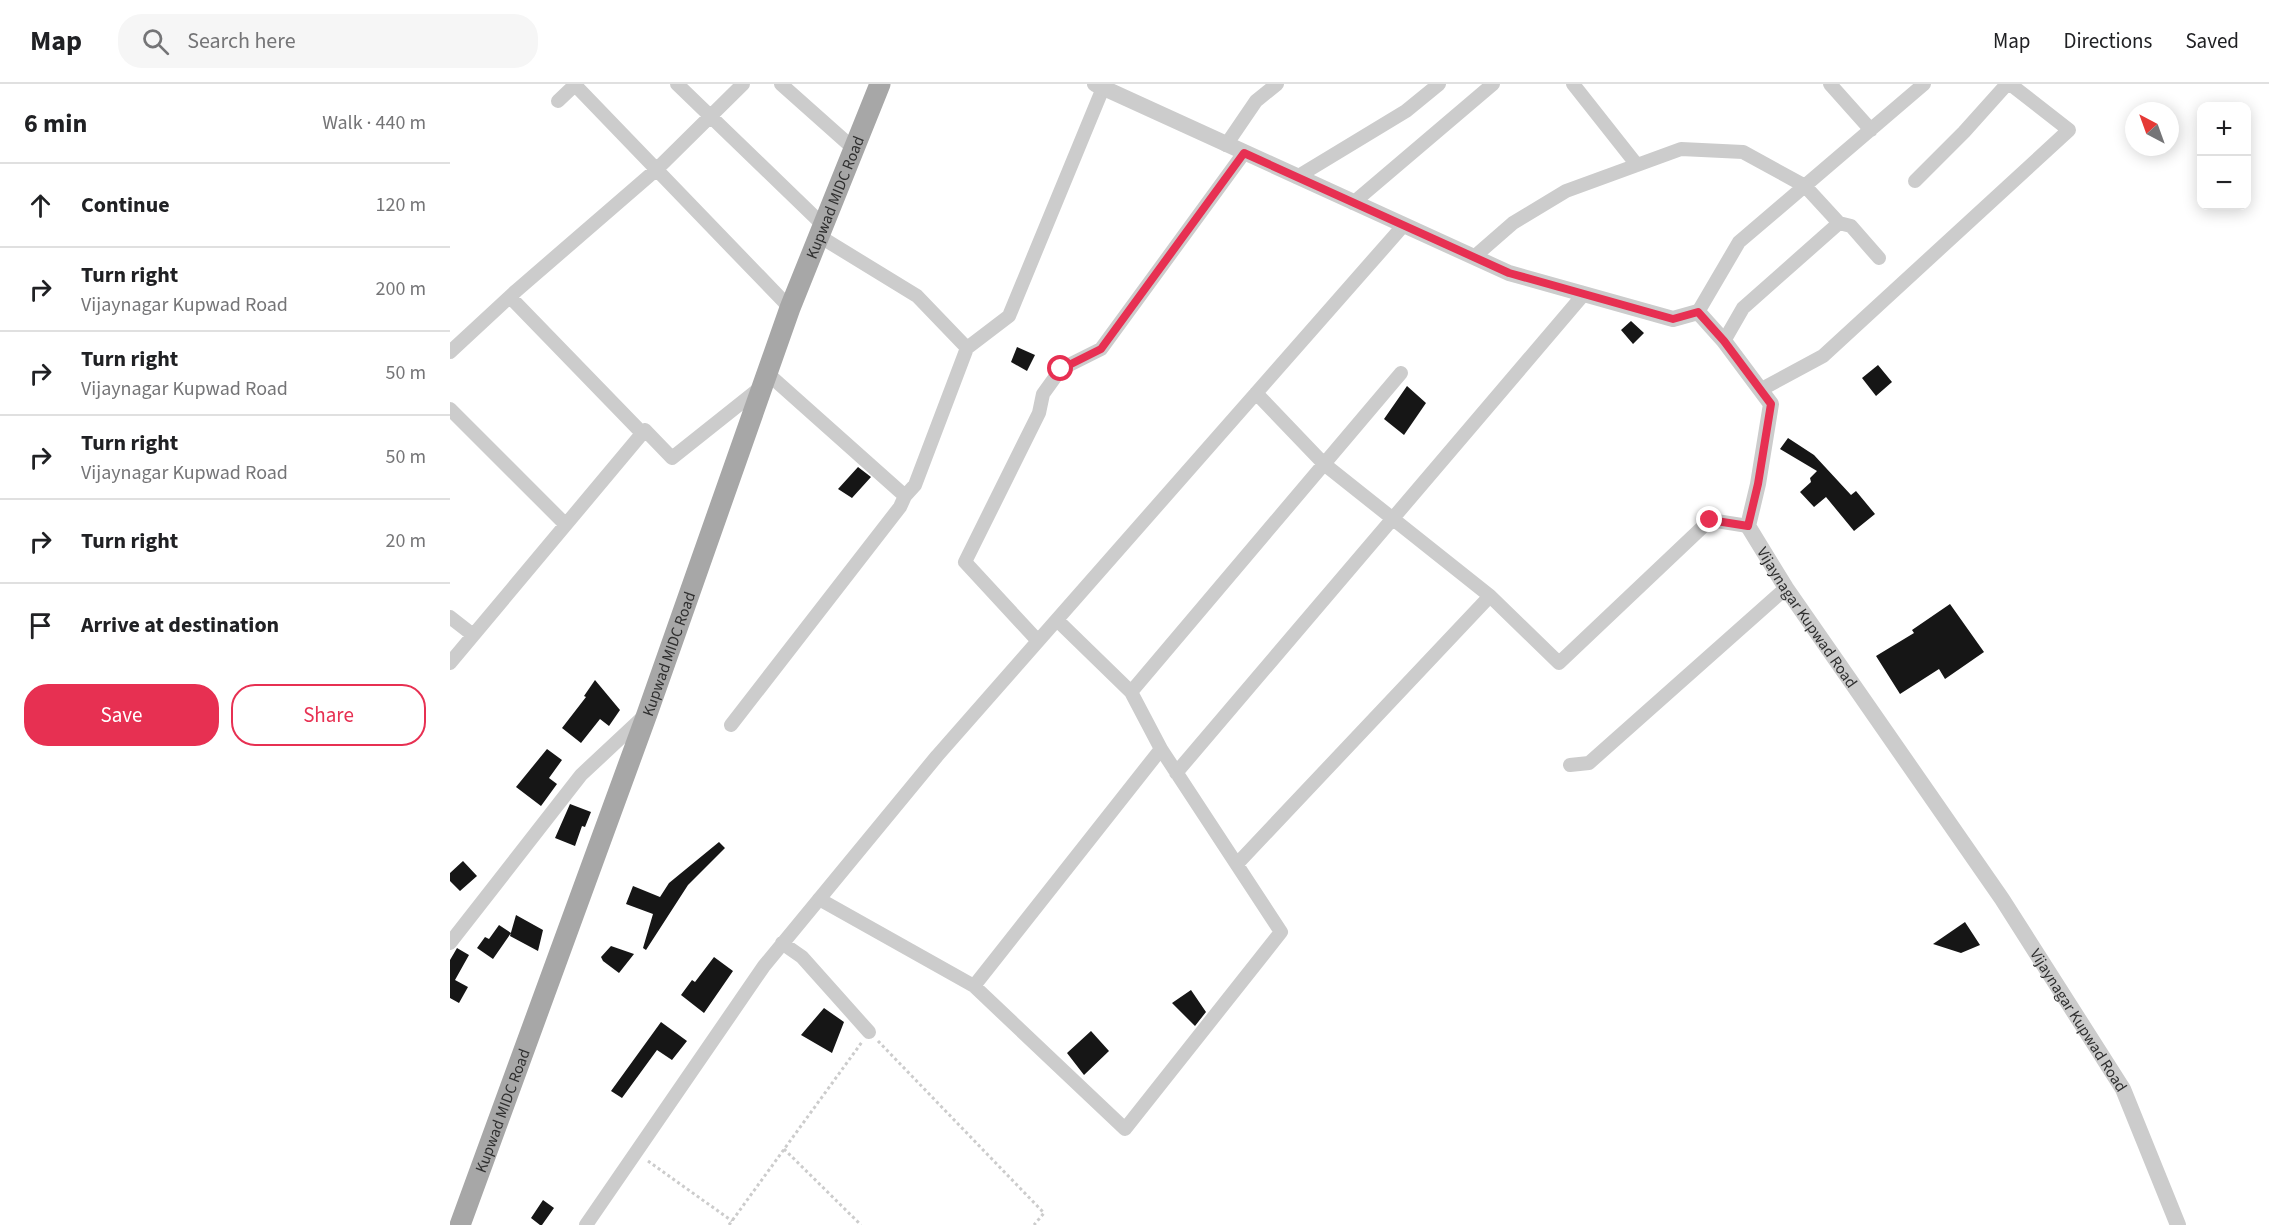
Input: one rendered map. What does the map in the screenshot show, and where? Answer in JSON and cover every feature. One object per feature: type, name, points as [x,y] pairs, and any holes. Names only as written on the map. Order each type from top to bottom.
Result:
[{"type":"main road","name":"Kupwad MIDC Road","points":[[460,1225],[647,714],[790,308],[880,84]]},
{"type":"street","points":[[558,101],[576,84],[790,308]]},
{"type":"street","points":[[676,84],[821,231],[917,296],[967,348]]},
{"type":"street","points":[[450,352],[657,169],[742,84]]},
{"type":"street","points":[[781,84],[854,149]]},
{"type":"street","points":[[1226,144],[1256,101],[1276,84]]},
{"type":"street","points":[[1297,177],[1406,111],[1439,84]]},
{"type":"street","points":[[1353,203],[1493,84]]},
{"type":"street","points":[[1573,84],[1637,165]]},
{"type":"street","points":[[1830,84],[1871,130]]},
{"type":"street","points":[[731,725],[915,485],[967,348],[1009,316],[1099,86],[1509,273],[1673,319],[1698,312],[1739,242],[1924,84]]},
{"type":"street","points":[[1760,390],[1823,356],[2069,130],[2009,84],[1915,181]]},
{"type":"street","points":[[1474,257],[1513,223],[1566,192],[1681,148],[1743,152],[1805,186],[1839,223],[1851,226],[1879,258]]},
{"type":"street","points":[[1038,641],[965,562],[1039,414],[1043,394],[1061,369],[1101,349],[1244,153]]},
{"type":"street","points":[[1724,341],[1743,308],[1839,223]]},
{"type":"street","points":[[586,1225],[782,943],[937,756],[1403,226]]},
{"type":"street","points":[[1176,773],[1584,294]]},
{"type":"street","points":[[510,297],[642,433]]},
{"type":"street","points":[[1256,393],[1324,464],[1490,596],[1559,663],[1710,520],[1748,526],[1758,484],[1771,404],[1724,341],[1698,312]]},
{"type":"street","points":[[1131,692],[1401,373]]},
{"type":"street","points":[[450,663],[645,430],[672,458],[764,380],[905,496]]},
{"type":"street","points":[[450,409],[565,524]]},
{"type":"street","name":"Vijaynagar Kupwad Road","points":[[1748,526],[1786,588],[2002,899],[2123,1089],[2178,1225]]},
{"type":"street","points":[[1570,765],[1589,763],[1786,588]]},
{"type":"street","points":[[1237,864],[1490,596]]},
{"type":"street","points":[[450,617],[473,635]]},
{"type":"street","points":[[819,898],[974,986],[1125,1129],[1281,932],[1161,749],[1131,692],[1057,620]]},
{"type":"street","points":[[450,943],[581,775],[647,714]]},
{"type":"street","points":[[974,986],[1161,749]]},
{"type":"street","points":[[782,943],[802,957],[869,1032]]},
{"type":"path","points":[[636,1152],[730,1223],[869,1032],[1044,1213],[1034,1225]]},
{"type":"path","points":[[784,1149],[861,1225]]},
{"type":"building","points":[[1631,321],[1644,333],[1633,344],[1621,330]]},
{"type":"building","points":[[1017,347],[1035,355],[1027,371],[1011,362]]},
{"type":"building","points":[[1878,365],[1892,382],[1876,396],[1862,378]]},
{"type":"building","points":[[1407,386],[1426,403],[1404,435],[1384,419]]},
{"type":"building","points":[[1788,438],[1814,455],[1851,495],[1856,491],[1875,514],[1854,531],[1826,497],[1814,507],[1800,492],[1811,482],[1810,478],[1817,471],[1780,449]]},
{"type":"building","points":[[858,467],[871,477],[852,498],[838,489]]},
{"type":"building","points":[[1950,604],[1984,652],[1945,679],[1939,669],[1900,694],[1876,656],[1914,633],[1912,630]]},
{"type":"building","points":[[595,680],[620,710],[609,726],[600,719],[581,743],[562,728],[586,697],[584,696]]},
{"type":"building","points":[[547,749],[562,760],[549,778],[557,784],[541,806],[516,787]]},
{"type":"building","points":[[570,804],[591,812],[585,827],[582,826],[575,846],[555,838]]},
{"type":"building","points":[[719,842],[725,848],[688,885],[646,950],[643,948],[653,914],[626,904],[633,886],[660,897],[669,883]]},
{"type":"building","points":[[463,861],[477,876],[460,891],[450,881],[450,873]]},
{"type":"building","points":[[516,915],[543,930],[538,951],[510,936]]},
{"type":"building","points":[[1965,922],[1980,945],[1961,953],[1933,944]]},
{"type":"building","points":[[499,925],[511,933],[493,959],[477,948],[485,937],[489,939]]},
{"type":"building","points":[[611,946],[634,954],[619,973],[601,957]]},
{"type":"building","points":[[457,948],[469,955],[455,980],[468,987],[459,1003],[450,998],[450,960]]},
{"type":"building","points":[[714,957],[733,971],[704,1013],[681,995],[692,980],[695,982]]},
{"type":"building","points":[[1191,990],[1206,1012],[1195,1026],[1172,1003]]},
{"type":"building","points":[[824,1008],[844,1022],[832,1053],[801,1035]]},
{"type":"building","points":[[661,1022],[687,1041],[672,1060],[657,1050],[622,1098],[611,1091]]},
{"type":"building","points":[[1091,1031],[1109,1051],[1084,1075],[1067,1053]]},
{"type":"building","points":[[543,1200],[554,1208],[540,1225],[531,1218]]},
{"type":"route","points":[[1061,369],[1101,349],[1244,153],[1509,273],[1673,319],[1698,312],[1724,341],[1771,404],[1758,484],[1748,526],[1710,520]]}]
